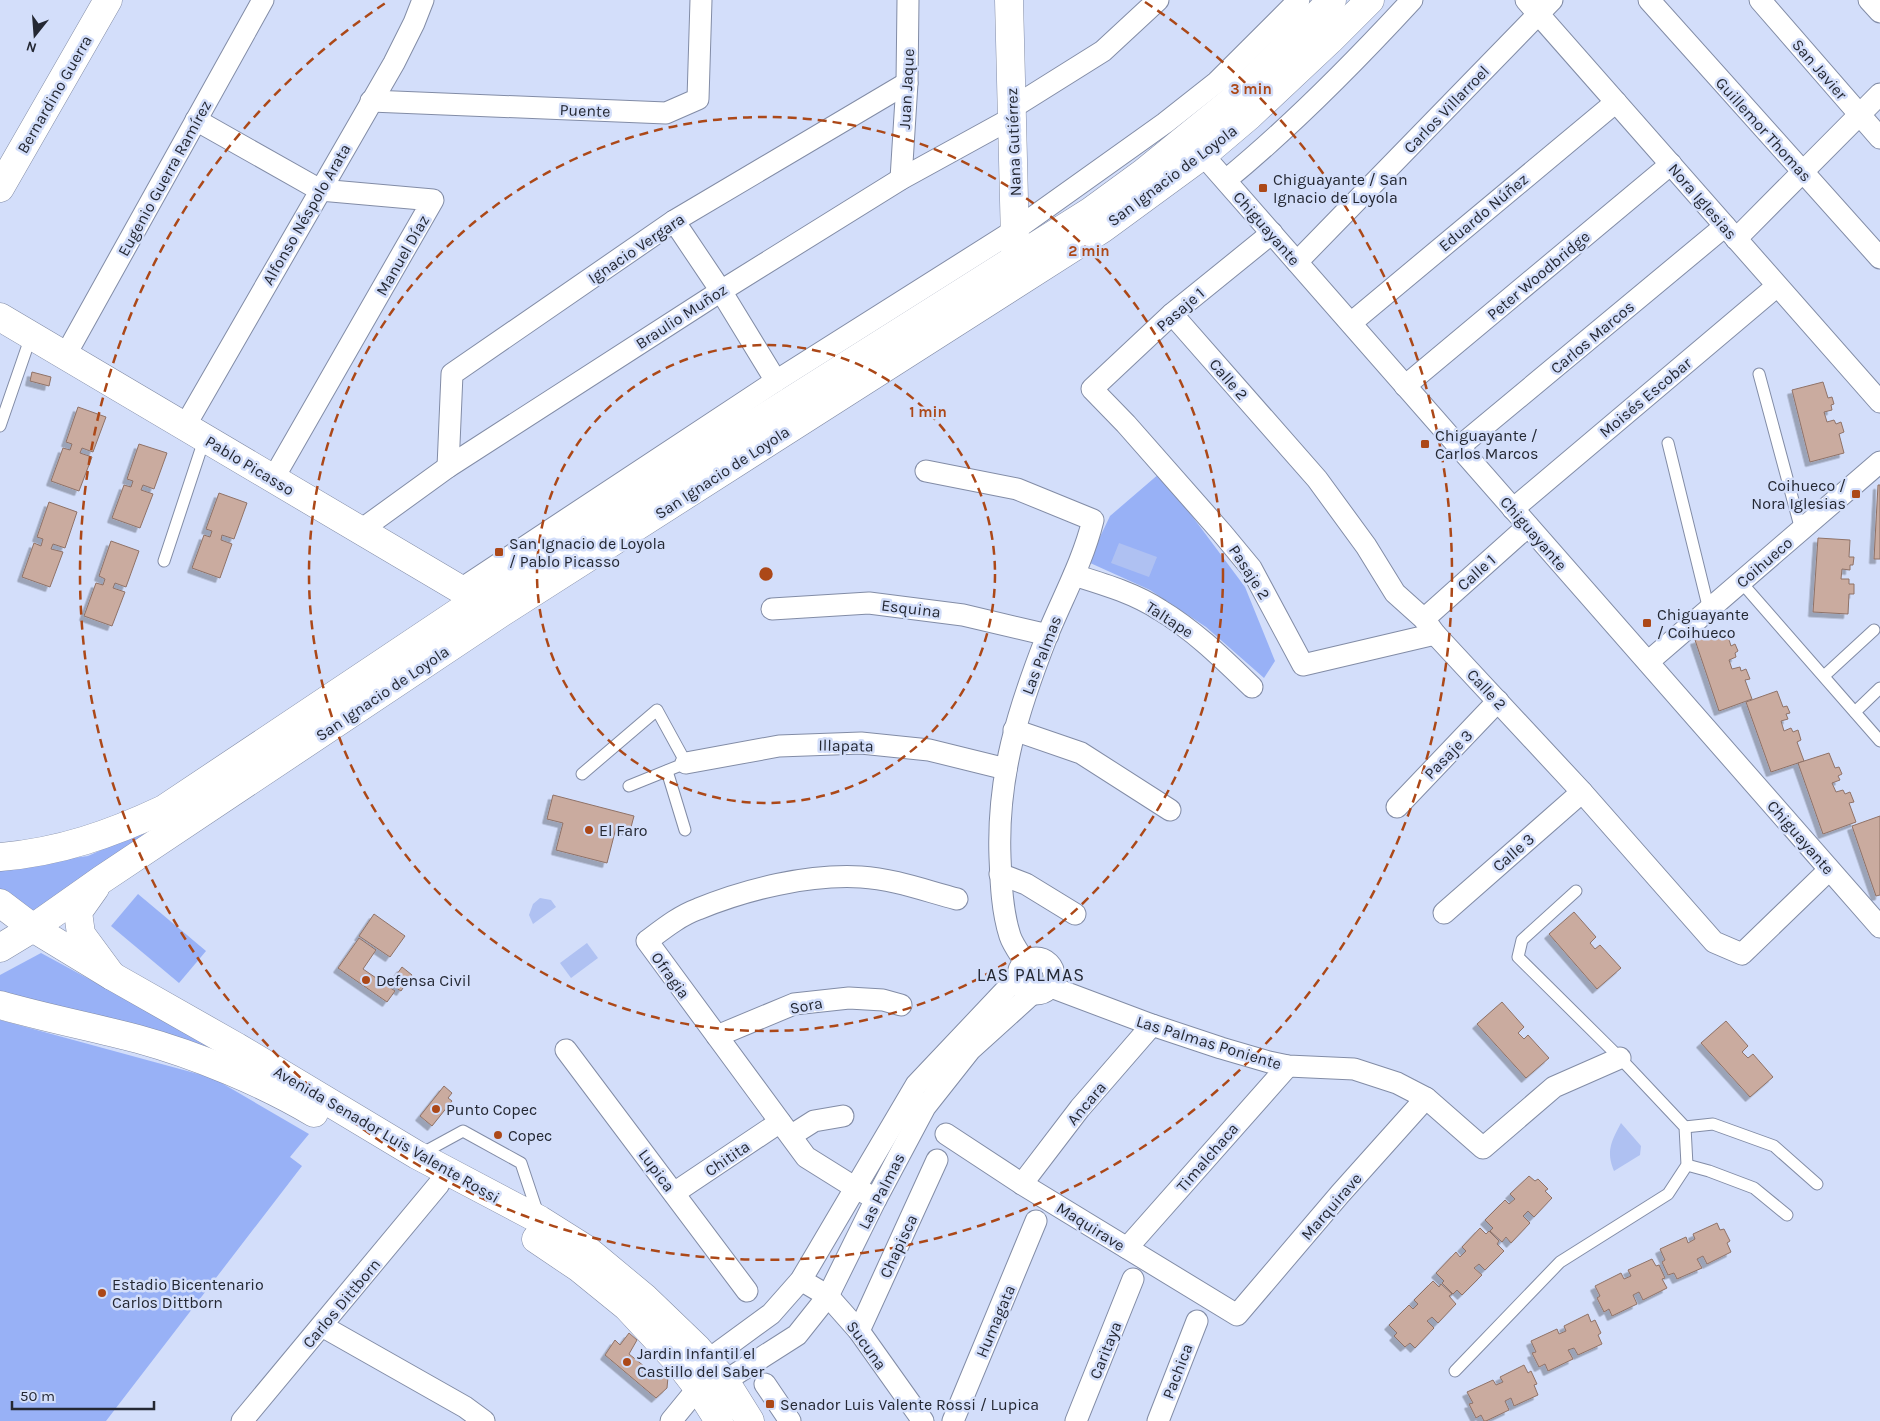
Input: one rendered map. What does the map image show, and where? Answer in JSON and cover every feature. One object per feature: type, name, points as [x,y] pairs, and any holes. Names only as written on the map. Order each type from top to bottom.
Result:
[{"type":"main road","name":"Bernardino Guerra","points":[[0,188],[108,0]]},
{"type":"main road","name":"Nana Gutiérrez","points":[[1009,0],[1016,272]]},
{"type":"main road","name":"San Ignacio de Loyola","points":[[1197,145],[1234,99],[1332,0]]},
{"type":"main road","name":"San Ignacio de Loyola","points":[[0,948],[33,928],[101,880],[500,613],[1016,272],[1091,211],[1143,174],[1249,116],[1370,0]]},
{"type":"main road","name":"San Ignacio de Loyola","points":[[0,857],[26,855],[68,846],[120,829],[164,809],[469,594],[1016,272]]},
{"type":"main road","name":"Pablo Picasso","points":[[0,317],[500,613]]},
{"type":"main road","points":[[101,880],[78,912],[81,934],[112,976]]},
{"type":"main road","name":"Avenida Senador Luis Valente Rossi","points":[[0,903],[33,928],[112,976],[237,1046],[418,1155],[540,1220],[586,1249],[645,1298],[708,1360],[725,1382],[750,1421]]},
{"type":"main road","name":"Avenida Senador Luis Valente Rossi","points":[[0,1005],[43,1018],[138,1039],[191,1056],[302,1106],[520,1229],[579,1268],[627,1307],[678,1362],[698,1388],[719,1421]]},
{"type":"street","name":"Eugenio Guerra Ramírez","points":[[65,356],[263,0]]},
{"type":"street","name":"Alfonso Néspolo Arata","points":[[195,432],[320,190],[405,43],[423,0]]},
{"type":"street","name":"Puente","points":[[371,101],[666,113],[698,99],[701,0]]},
{"type":"street","name":"Juan Jaque","points":[[901,179],[907,83],[908,0]]},
{"type":"street","points":[[1001,0],[1009,0]]},
{"type":"street","name":"Braulio Muñoz","points":[[361,530],[448,467],[721,290],[1012,113],[1103,52],[1158,0]]},
{"type":"street","name":"San Ignacio de Loyola","points":[[469,594],[776,381],[1015,230],[1158,128],[1217,82],[1298,0]]},
{"type":"street","points":[[1226,180],[1274,140],[1363,52],[1412,0]]},
{"type":"street","name":"Guillemor Thomas","points":[[1649,0],[1880,258]]},
{"type":"street","name":"San Javier","points":[[1760,0],[1880,138]]},
{"type":"street","points":[[1869,0],[1880,12]]},
{"type":"street","name":"Nora Iglesias","points":[[1539,5],[1616,102],[1880,402]]},
{"type":"street","name":"Carlos Villarroel","points":[[1297,262],[1539,5]]},
{"type":"street","name":"Ignacio Vergara","points":[[448,467],[452,374],[674,221],[907,83]]},
{"type":"street","name":"Carlos Marcos","points":[[1460,447],[1731,232],[1803,172],[1880,94]]},
{"type":"street","name":"Eduardo Núñez","points":[[1351,323],[1616,102]]},
{"type":"street","name":"Manuel Díaz","points":[[196,120],[320,190],[433,200],[273,479]]},
{"type":"street","name":"Chiguayante","points":[[1197,145],[1405,386],[1880,928]]},
{"type":"street","name":"Peter Woodbridge","points":[[1405,386],[1671,164]]},
{"type":"street","points":[[674,221],[721,290],[776,381]]},
{"type":"street","name":"Pasaje 1","points":[[1092,389],[1172,314],[1272,233]]},
{"type":"street","name":"Moisés Escobar","points":[[1513,509],[1778,286]]},
{"type":"street","name":"Calle 2","points":[[1172,314],[1318,479],[1366,546],[1395,594],[1429,626],[1582,792],[1714,942],[1742,954],[1829,870]]},
{"type":"street","name":"Pasaje 2","points":[[1092,389],[1126,424],[1251,568],[1303,665],[1429,626]]},
{"type":"street","name":"Coihueco","points":[[1648,662],[1880,462]]},
{"type":"street","name":"Las Palmas","points":[[926,472],[1017,489],[1093,520],[1086,546],[1048,635],[1014,730],[1006,769],[999,826],[1000,874],[1004,911],[1010,938],[1022,969],[1023,987],[1042,990]]},
{"type":"street","name":"Calle 1","points":[[1429,626],[1528,526]]},
{"type":"street","name":"Taltape","points":[[1074,574],[1123,591],[1159,609],[1186,627],[1252,687]]},
{"type":"street","name":"Esquina","points":[[772,609],[869,603],[963,616],[1048,635]]},
{"type":"street","name":"Pasaje 3","points":[[1398,807],[1498,701]]},
{"type":"street","points":[[1014,730],[1081,753],[1170,810]]},
{"type":"street","name":"Illapata","points":[[686,762],[779,746],[861,743],[929,750],[1006,769]]},
{"type":"street","name":"Calle 3","points":[[1444,913],[1582,792]]},
{"type":"street","points":[[1000,874],[1026,884],[1075,914]]},
{"type":"street","name":"Ofragia","points":[[876,1199],[806,1157],[647,941],[670,924],[697,909],[754,891],[822,878],[861,877],[899,883],[957,899]]},
{"type":"street","points":[[1022,969],[1031,959],[1037,958],[1049,963],[1054,975],[1042,990]]},
{"type":"street","name":"Las Palmas","points":[[708,1360],[771,1314],[801,1280],[854,1187],[916,1085],[1022,969]]},
{"type":"street","name":"Las Palmas","points":[[725,1382],[797,1335],[828,1296],[876,1199],[925,1107],[970,1050],[1042,990]]},
{"type":"street","name":"Las Palmas Poniente","points":[[1042,990],[1221,1048],[1288,1066],[1354,1069],[1397,1083],[1426,1098],[1483,1148],[1554,1087],[1620,1058]]},
{"type":"street","name":"Sora","points":[[717,1036],[794,1004],[849,998],[883,1000],[901,1004]]},
{"type":"street","name":"Ancara","points":[[1022,1184],[1080,1108],[1152,1025]]},
{"type":"street","name":"Lupica","points":[[566,1050],[747,1291]]},
{"type":"street","name":"Timalchaca","points":[[1127,1248],[1288,1066]]},
{"type":"street","name":"Marquirave","points":[[1238,1315],[1340,1194],[1426,1098]]},
{"type":"street","name":"Chitita","points":[[674,1193],[786,1129],[814,1121],[844,1116]]},
{"type":"street","name":"Maquirave","points":[[946,1134],[1022,1184],[1238,1315]]},
{"type":"street","name":"Chapisca","points":[[859,1331],[937,1160]]},
{"type":"street","name":"Carlos Dittborn","points":[[242,1421],[439,1184]]},
{"type":"street","name":"Humagata","points":[[953,1421],[1036,1221]]},
{"type":"street","name":"Caritaya","points":[[1076,1421],[1133,1279]]},
{"type":"street","name":"Sucuna","points":[[801,1280],[828,1296],[859,1331],[912,1418]]},
{"type":"street","name":"Pachica","points":[[1158,1421],[1197,1321]]},
{"type":"street","points":[[322,1326],[465,1407],[484,1421]]},
{"type":"street","points":[[671,1421],[698,1388],[708,1360]]},
{"type":"street","points":[[698,1388],[725,1382]]},
{"type":"street","points":[[765,1384],[790,1421]]},
{"type":"lane","points":[[0,426],[31,336]]},
{"type":"lane","points":[[1759,374],[1801,530]]},
{"type":"lane","points":[[164,561],[195,432]]},
{"type":"lane","points":[[1668,443],[1709,610]]},
{"type":"lane","points":[[1741,582],[1880,741]]},
{"type":"lane","points":[[1824,676],[1874,630]]},
{"type":"lane","points":[[1854,712],[1880,688]]},
{"type":"lane","points":[[582,774],[657,710],[686,762],[667,772],[629,786]]},
{"type":"lane","points":[[667,772],[685,830]]},
{"type":"lane","points":[[1454,1371],[1560,1262],[1668,1194],[1687,1165],[1685,1128],[1620,1058],[1518,957],[1522,940],[1576,891]]},
{"type":"lane","points":[[1685,1128],[1713,1124],[1774,1146],[1817,1184]]},
{"type":"lane","points":[[418,1155],[463,1131],[521,1164],[540,1220]]},
{"type":"lane","points":[[1687,1165],[1754,1188],[1787,1215]]},
{"type":"shaded area","points":[[1160,473],[1245,587],[1275,661],[1264,678],[1206,627],[1150,590],[1088,562],[1110,516]]},
{"type":"shaded area","points":[[1119,543],[1157,557],[1149,577],[1111,563]]},
{"type":"shaded area","points":[[143,831],[144,837],[32,914],[0,891],[0,868],[88,856]]},
{"type":"shaded area","points":[[138,894],[206,951],[179,983],[111,926]]},
{"type":"shaded area","points":[[540,898],[551,900],[556,907],[533,924],[529,915],[533,904]]},
{"type":"shaded area","points":[[587,943],[598,958],[571,978],[560,963]]},
{"type":"shaded area","points":[[41,953],[220,1050],[218,1055],[0,995],[0,975]]},
{"type":"shaded area","name":"Estadio Bicentenario Carlos Dittborn","points":[[0,1020],[213,1078],[309,1134],[290,1157],[302,1166],[106,1421],[0,1421]]},
{"type":"shaded area","points":[[1621,1123],[1641,1146],[1640,1155],[1614,1171],[1610,1152]]},
{"type":"building","points":[[32,372],[51,377],[49,386],[30,381]]},
{"type":"building","points":[[1823,382],[1828,398],[1832,397],[1834,404],[1831,405],[1832,410],[1824,412],[1827,422],[1834,420],[1836,424],[1841,422],[1844,432],[1839,434],[1844,453],[1810,462],[1792,390]]},
{"type":"building","points":[[78,407],[106,417],[93,452],[82,448],[80,453],[92,457],[79,491],[51,481],[63,448],[70,450],[72,444],[66,442]]},
{"type":"building","points":[[139,444],[167,453],[154,489],[143,485],[141,490],[153,494],[140,528],[112,518],[124,485],[131,487],[133,481],[127,479]]},
{"type":"building","points":[[1878,485],[1880,485],[1880,559],[1874,559]]},
{"type":"building","points":[[219,493],[247,503],[234,539],[222,535],[221,540],[232,544],[220,578],[192,568],[204,535],[210,537],[212,531],[206,529]]},
{"type":"building","points":[[49,502],[77,512],[65,548],[53,544],[51,549],[63,552],[50,587],[22,577],[34,543],[41,546],[43,539],[37,537]]},
{"type":"building","points":[[1818,538],[1850,540],[1849,557],[1854,557],[1853,565],[1850,565],[1850,570],[1842,569],[1841,579],[1849,579],[1849,584],[1854,584],[1854,594],[1849,594],[1848,614],[1813,612]]},
{"type":"building","points":[[111,541],[139,551],[126,587],[115,583],[113,588],[125,592],[112,626],[84,616],[96,583],[103,585],[105,579],[99,576]]},
{"type":"building","points":[[1726,630],[1731,646],[1735,644],[1738,651],[1735,653],[1736,657],[1729,660],[1732,669],[1740,667],[1741,671],[1746,669],[1750,679],[1745,680],[1752,699],[1719,711],[1695,640]]},
{"type":"building","points":[[1777,691],[1783,707],[1787,706],[1790,713],[1786,714],[1788,719],[1781,721],[1784,731],[1791,728],[1793,732],[1798,730],[1801,740],[1797,742],[1804,761],[1771,772],[1746,702]]},
{"type":"building","points":[[1829,753],[1835,768],[1839,767],[1842,774],[1838,776],[1840,780],[1832,783],[1836,792],[1843,790],[1845,794],[1850,792],[1854,802],[1849,803],[1856,822],[1823,834],[1798,763]]},
{"type":"building","name":"El Faro","points":[[553,795],[634,816],[630,831],[616,828],[607,863],[556,850],[563,823],[547,819]]},
{"type":"building","points":[[1880,816],[1880,895],[1876,896],[1852,826]]},
{"type":"building","points":[[1574,912],[1596,937],[1590,943],[1595,949],[1600,945],[1621,968],[1597,989],[1549,934]]},
{"type":"building","points":[[374,914],[405,936],[390,957],[359,936]]},
{"type":"building","name":"Defensa Civil","points":[[359,938],[376,950],[363,969],[395,991],[387,1002],[338,968]]},
{"type":"building","points":[[402,967],[412,975],[401,991],[390,984]]},
{"type":"building","points":[[1502,1002],[1524,1027],[1518,1033],[1524,1039],[1528,1035],[1549,1058],[1526,1078],[1477,1024]]},
{"type":"building","points":[[1726,1021],[1748,1046],[1742,1052],[1748,1058],[1753,1054],[1773,1077],[1750,1097],[1701,1043]]},
{"type":"building","name":"Punto Copec","points":[[444,1086],[452,1093],[448,1098],[452,1101],[432,1126],[420,1116]]},
{"type":"building","points":[[1529,1176],[1535,1181],[1538,1179],[1548,1189],[1545,1191],[1552,1198],[1534,1217],[1528,1211],[1523,1216],[1530,1223],[1511,1243],[1506,1237],[1502,1242],[1490,1231],[1493,1228],[1485,1220],[1505,1200],[1509,1204],[1515,1199],[1510,1194]]},
{"type":"building","points":[[1717,1223],[1720,1230],[1724,1229],[1730,1241],[1727,1243],[1731,1252],[1707,1264],[1703,1256],[1697,1259],[1702,1268],[1677,1279],[1674,1273],[1668,1275],[1662,1262],[1665,1260],[1660,1249],[1686,1237],[1688,1243],[1695,1239],[1693,1234]]},
{"type":"building","points":[[1480,1228],[1486,1234],[1489,1231],[1499,1241],[1497,1244],[1504,1251],[1485,1270],[1479,1264],[1474,1268],[1482,1275],[1462,1295],[1457,1290],[1453,1294],[1442,1283],[1444,1281],[1436,1273],[1456,1252],[1460,1257],[1466,1251],[1462,1247]]},
{"type":"building","points":[[1652,1259],[1656,1266],[1659,1265],[1665,1278],[1662,1279],[1667,1288],[1643,1300],[1639,1292],[1633,1295],[1637,1304],[1612,1316],[1609,1309],[1604,1312],[1597,1298],[1600,1296],[1595,1286],[1621,1273],[1624,1279],[1631,1276],[1628,1270]]},
{"type":"building","points":[[1433,1281],[1439,1287],[1441,1284],[1452,1294],[1449,1296],[1456,1304],[1438,1323],[1432,1317],[1427,1321],[1434,1328],[1415,1348],[1410,1343],[1405,1347],[1394,1336],[1397,1333],[1389,1325],[1409,1305],[1413,1309],[1418,1304],[1414,1300]]},
{"type":"building","points":[[1588,1314],[1591,1322],[1595,1320],[1601,1333],[1598,1335],[1602,1344],[1578,1355],[1574,1348],[1568,1350],[1573,1359],[1548,1371],[1545,1364],[1539,1367],[1532,1353],[1536,1352],[1531,1341],[1557,1329],[1559,1334],[1566,1331],[1564,1326]]},
{"type":"building","name":"Jardin Infantil el Castillo del Saber","points":[[629,1333],[637,1340],[629,1354],[655,1375],[662,1370],[668,1377],[667,1388],[656,1398],[605,1355],[615,1340],[620,1345]]},
{"type":"building","points":[[1524,1365],[1528,1373],[1531,1371],[1537,1384],[1534,1385],[1538,1395],[1514,1406],[1511,1398],[1505,1401],[1509,1410],[1486,1421],[1484,1421],[1481,1415],[1476,1418],[1469,1404],[1473,1403],[1467,1392],[1493,1380],[1496,1385],[1503,1382],[1500,1377]]},
{"type":"place","name":"Chiguayante / San Ignacio de Loyola","points":[[1263,188]]},
{"type":"place","name":"Chiguayante / Carlos Marcos","points":[[1425,444]]},
{"type":"place","name":"Coihueco / Nora Iglesias","points":[[1856,494]]},
{"type":"place","name":"San Ignacio de Loyola / Pablo Picasso","points":[[499,552]]},
{"type":"place","name":"Chiguayante / Coihueco","points":[[1647,623]]},
{"type":"place","name":"El Faro","points":[[589,830]]},
{"type":"place","name":"Defensa Civil","points":[[366,980]]},
{"type":"place","name":"Punto Copec","points":[[436,1109]]},
{"type":"place","name":"Copec","points":[[498,1135]]},
{"type":"place","name":"Estadio Bicentenario Carlos Dittborn","points":[[102,1293]]},
{"type":"place","name":"Jardin Infantil el Castillo del Saber","points":[[627,1362]]},
{"type":"place","name":"Senador Luis Valente Rossi / Lupica","points":[[770,1404]]},
{"type":"district","name":"LAS PALMAS","points":[[1031,975]]}]
